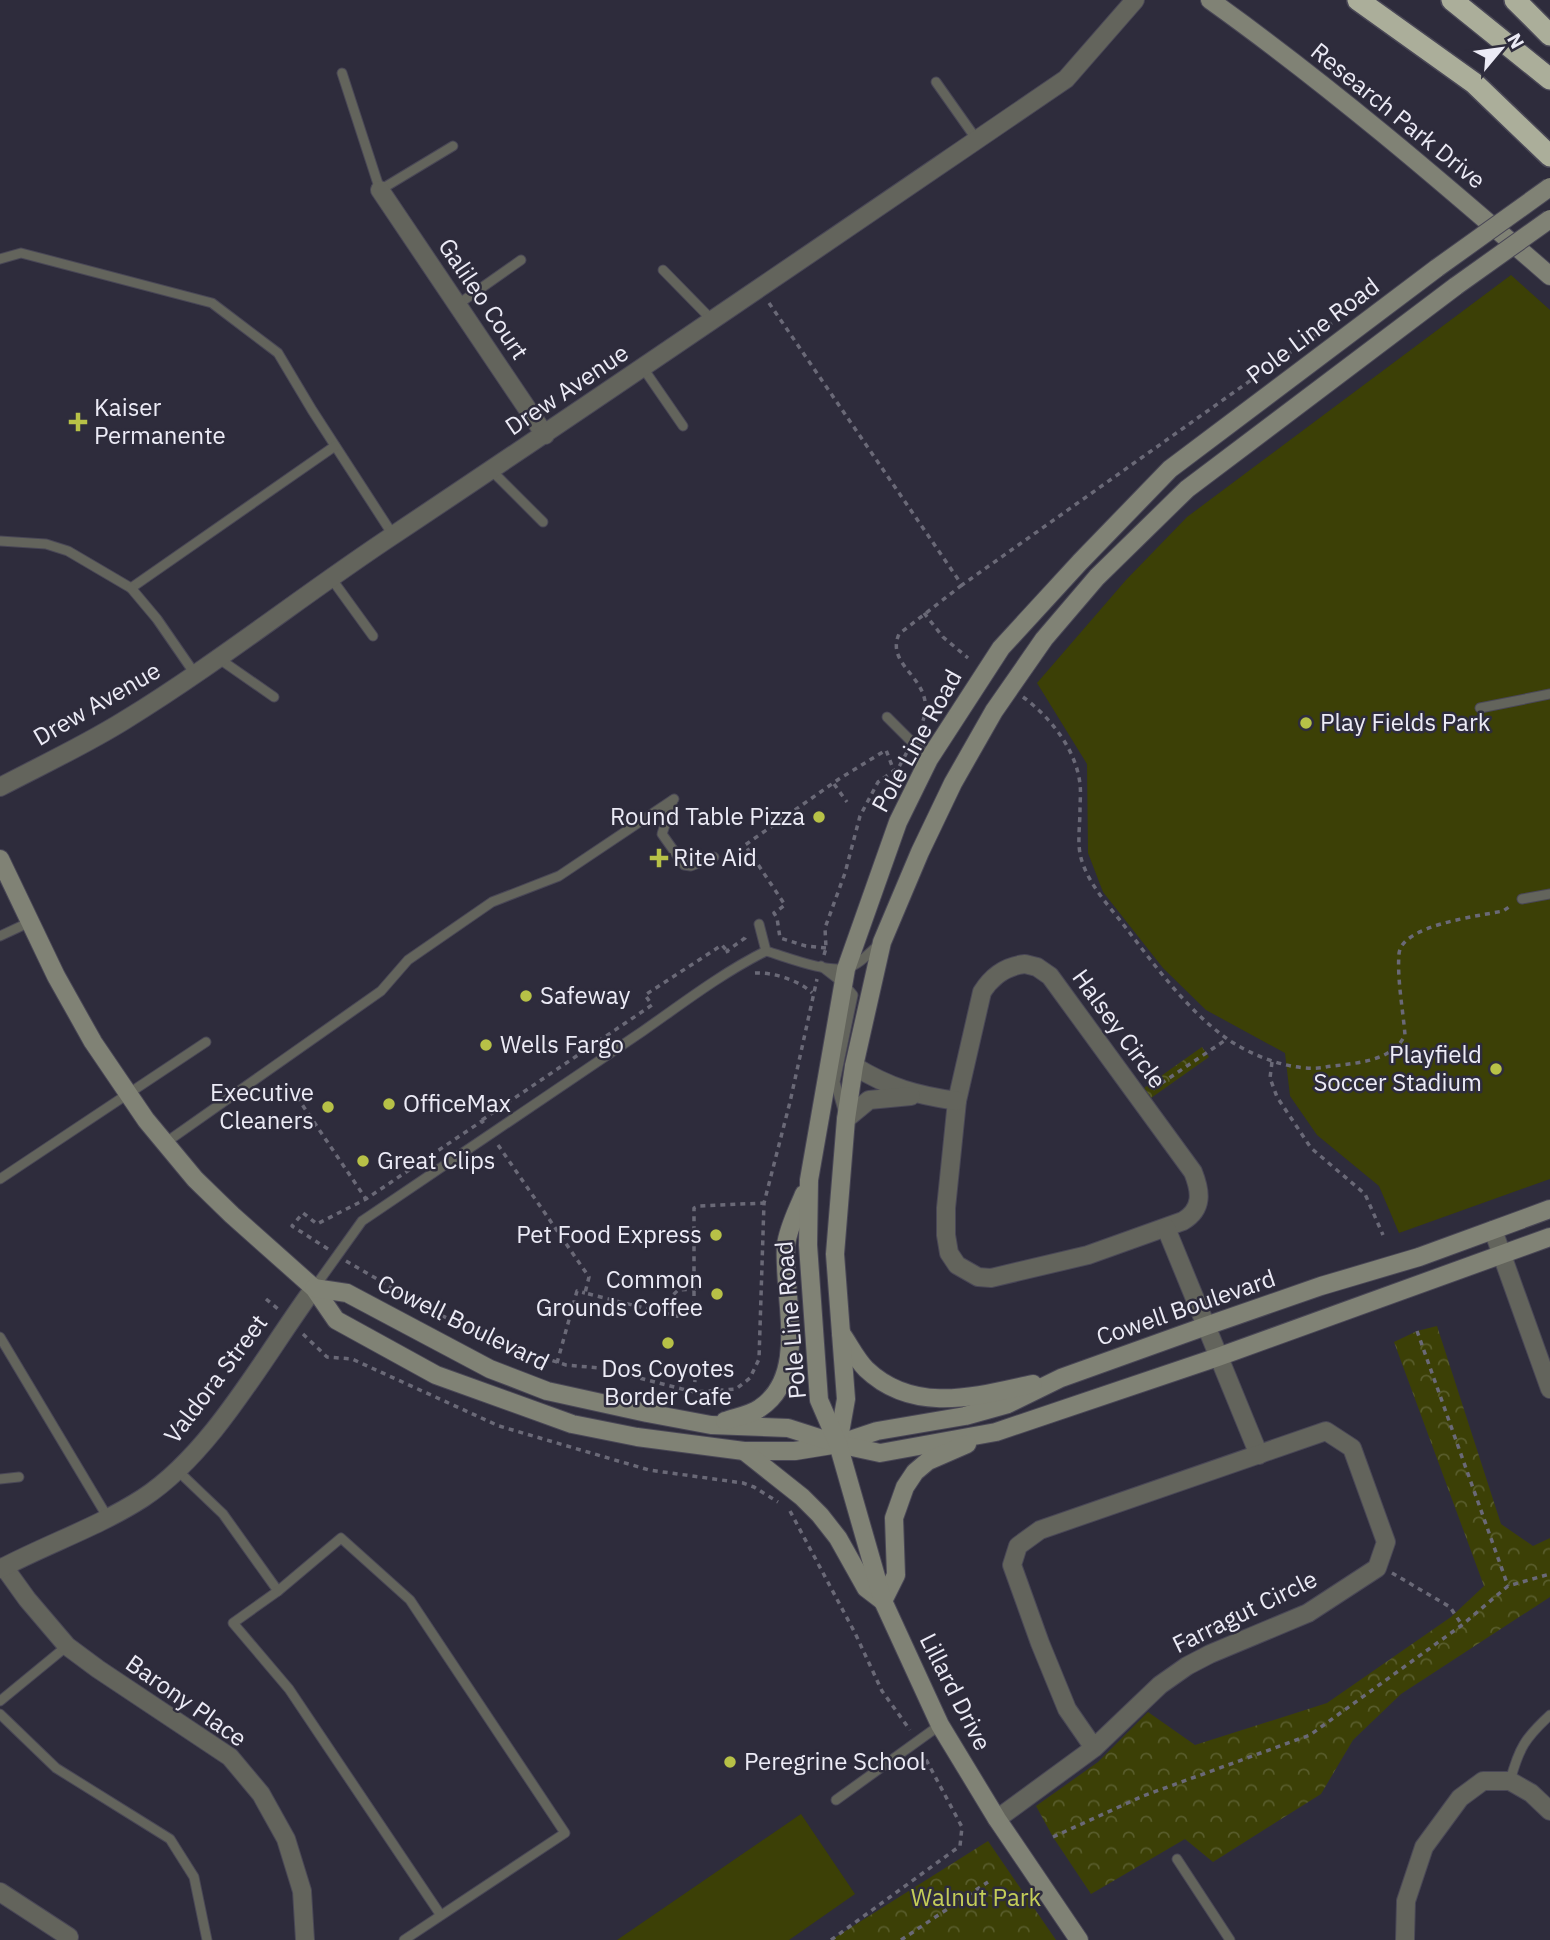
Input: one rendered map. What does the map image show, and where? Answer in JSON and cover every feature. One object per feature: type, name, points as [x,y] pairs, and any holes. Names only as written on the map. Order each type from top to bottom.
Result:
[{"type":"highway","points":[[1358,0],[1474,83],[1550,156]]},
{"type":"highway","points":[[1452,0],[1550,79]]},
{"type":"highway","points":[[1515,0],[1550,35]]},
{"type":"main road","name":"Research Park Drive","points":[[1210,0],[1265,39],[1412,156],[1550,276]]},
{"type":"main road","name":"Pole Line Road","points":[[838,1444],[819,1400],[808,1245],[808,1180],[844,976],[898,822],[929,759],[1001,648],[1170,469],[1437,268],[1550,187]]},
{"type":"main road","name":"Pole Line Road","points":[[838,1444],[846,1399],[835,1254],[846,1119],[854,1066],[882,942],[953,783],[994,711],[1044,639],[1097,577],[1187,489],[1456,286],[1550,219]]},
{"type":"main road","name":"Cowell Boulevard","points":[[0,859],[56,976],[93,1041],[164,1143],[195,1179],[232,1215],[314,1288],[336,1320],[436,1375],[572,1424],[637,1437],[744,1451],[795,1451],[838,1444],[877,1431],[965,1416],[1009,1404],[1061,1378],[1321,1286],[1419,1257],[1550,1209]]},
{"type":"main road","points":[[711,1424],[760,1409],[776,1395],[786,1379],[789,1359],[786,1243],[808,1180]]},
{"type":"main road","name":"Cowell Boulevard","points":[[314,1288],[347,1293],[490,1369],[547,1391],[711,1424],[788,1428],[838,1444],[880,1453],[996,1433],[1219,1357],[1550,1237]]},
{"type":"main road","points":[[841,1332],[864,1367],[882,1382],[924,1398],[963,1399],[1061,1378]]},
{"type":"main road","points":[[744,1451],[802,1497],[820,1515],[838,1538],[866,1588],[883,1601],[896,1574],[894,1518],[905,1487],[915,1472],[928,1461],[996,1433]]},
{"type":"main road","name":"Lillard Drive","points":[[838,1444],[883,1601],[940,1725],[997,1819],[1079,1940]]},
{"type":"street","name":"Drew Avenue","points":[[0,787],[126,720],[393,535],[643,369],[1066,79],[1135,0]]},
{"type":"street","name":"Galileo Court","points":[[380,190],[545,435]]},
{"type":"street","name":"Halsey Circle","points":[[1025,964],[1037,967],[1050,976],[1140,1098],[1192,1172],[1198,1185],[1200,1200],[1192,1216],[1166,1228],[1088,1255],[1025,1271],[991,1278],[978,1277],[957,1265],[949,1253],[946,1208],[957,1101],[982,992],[990,979],[1016,965],[1025,964]]},
{"type":"street","points":[[854,1066],[879,1081],[918,1095],[957,1101]]},
{"type":"street","points":[[846,1119],[869,1100],[918,1095]]},
{"type":"street","points":[[1166,1228],[1259,1455]]},
{"type":"street","points":[[1493,1230],[1550,1389]]},
{"type":"street","name":"Valdora Street","points":[[2,1568],[108,1518],[145,1496],[177,1470],[211,1435],[314,1288]]},
{"type":"street","points":[[1094,1748],[1067,1709],[1012,1565],[1018,1546],[1040,1530],[1326,1431],[1352,1448],[1385,1542],[1377,1568]]},
{"type":"street","name":"Barony Place","points":[[2,1568],[67,1646],[98,1670],[230,1757],[261,1794],[286,1839],[302,1891],[305,1940]]},
{"type":"street","name":"Farragut Circle","points":[[997,1819],[1094,1748],[1160,1685],[1187,1666],[1308,1613],[1377,1568]]},
{"type":"street","points":[[1405,1940],[1406,1901],[1424,1847],[1460,1798],[1483,1782],[1510,1781],[1531,1793],[1550,1811]]},
{"type":"street","points":[[0,1892],[69,1937]]},
{"type":"lane","points":[[342,73],[380,190],[453,146]]},
{"type":"lane","points":[[936,82],[977,140]]},
{"type":"lane","points":[[0,259],[21,253],[212,303],[278,353],[393,535]]},
{"type":"lane","points":[[457,305],[521,260]]},
{"type":"lane","points":[[663,270],[712,320]]},
{"type":"lane","points":[[643,369],[683,426]]},
{"type":"lane","points":[[131,588],[335,446]]},
{"type":"lane","points":[[492,471],[543,522]]},
{"type":"lane","points":[[0,541],[46,544],[68,551],[131,588],[195,674]]},
{"type":"lane","points":[[331,578],[373,636]]},
{"type":"lane","points":[[218,658],[274,696]]},
{"type":"lane","points":[[1480,708],[1550,694]]},
{"type":"lane","points":[[887,717],[929,759]]},
{"type":"lane","points":[[164,1143],[382,992],[408,960],[492,902],[559,876],[674,799],[662,834],[684,865],[691,866],[714,858]]},
{"type":"lane","points":[[1522,899],[1550,894]]},
{"type":"lane","points":[[0,936],[30,922]]},
{"type":"lane","points":[[759,923],[766,951]]},
{"type":"lane","points":[[844,976],[882,942]]},
{"type":"lane","points":[[314,1288],[362,1221],[684,1001],[738,965],[766,951],[821,966],[844,976],[853,995],[835,1082],[846,1119]]},
{"type":"lane","points":[[821,966],[844,976]]},
{"type":"lane","points":[[0,1179],[206,1042]]},
{"type":"lane","points":[[0,1337],[108,1518]]},
{"type":"lane","points":[[481,1391],[490,1369]]},
{"type":"lane","points":[[177,1470],[223,1514],[278,1591]]},
{"type":"lane","points":[[0,1479],[19,1477]]},
{"type":"lane","points":[[404,1940],[565,1833],[410,1600],[341,1538],[278,1591],[233,1623],[289,1689],[440,1914]]},
{"type":"lane","points":[[0,1701],[67,1646]]},
{"type":"lane","points":[[0,1714],[56,1768],[170,1839],[194,1877],[207,1940]]},
{"type":"lane","points":[[1510,1781],[1518,1751],[1550,1715]]},
{"type":"lane","points":[[836,1800],[940,1725]]},
{"type":"lane","points":[[1177,1859],[1230,1940]]},
{"type":"path","points":[[758,288],[962,585]]},
{"type":"path","points":[[358,1267],[432,1311],[507,1346],[557,1363],[600,1368],[694,1392],[726,1391],[744,1384],[759,1359],[764,1203],[790,1102],[812,993],[826,948],[825,928],[845,873],[860,816],[878,782],[899,767],[926,716],[925,699],[917,681],[899,659],[896,641],[899,634],[962,585],[1335,321]]},
{"type":"path","points":[[924,613],[943,636],[968,659]]},
{"type":"path","points":[[1023,697],[1040,709],[1070,754],[1080,782],[1080,856],[1092,885],[1160,972],[1205,1019],[1227,1039],[1272,1062],[1318,1069],[1389,1054],[1401,1044],[1405,1035],[1398,951],[1406,939],[1428,928],[1503,911],[1522,899]]},
{"type":"path","points":[[826,948],[806,946],[780,938],[774,913],[785,905],[745,845],[839,779],[886,750],[894,771]]},
{"type":"path","points":[[834,784],[847,803]]},
{"type":"path","points":[[318,1244],[292,1226],[303,1213],[317,1224],[366,1199],[652,1005],[645,995],[722,945],[727,951]]},
{"type":"path","points":[[1140,1098],[1227,1039]]},
{"type":"path","points":[[1272,1062],[1270,1078],[1277,1097],[1311,1148],[1365,1194],[1383,1235]]},
{"type":"path","points":[[297,1097],[366,1199]]},
{"type":"path","points":[[479,1123],[482,1121],[589,1278],[585,1293]]},
{"type":"path","points":[[694,1306],[694,1208],[764,1203]]},
{"type":"path","points":[[664,1313],[667,1301],[678,1290],[694,1289]]},
{"type":"path","points":[[557,1363],[578,1291],[681,1317]]},
{"type":"path","points":[[1417,1331],[1508,1586]]},
{"type":"path","points":[[751,1336],[760,1335]]},
{"type":"path","points":[[318,1349],[327,1357],[352,1359],[499,1426],[649,1470],[743,1483],[778,1502]]},
{"type":"path","points":[[694,1392],[695,1380]]},
{"type":"path","points":[[789,1510],[855,1633],[882,1691],[916,1741],[962,1828],[960,1846],[831,1940]]},
{"type":"path","points":[[1377,1568],[1395,1574],[1450,1607],[1462,1625]]},
{"type":"path","points":[[1053,1837],[1143,1796],[1310,1735],[1462,1625],[1508,1586],[1550,1574]]},
{"type":"path","points":[[901,1940],[988,1882]]},
{"type":"green space","name":"Play Fields Park","points":[[1511,275],[1550,310],[1550,1179],[1399,1233],[1379,1186],[1317,1135],[1290,1096],[1285,1053],[1206,1010],[1163,968],[1103,892],[1088,853],[1087,764],[1037,683],[1126,580],[1187,517]]},
{"type":"green space","points":[[1202,1047],[1209,1057],[1151,1098],[1144,1088]]},
{"type":"green space","points":[[1437,1326],[1501,1524],[1533,1546],[1550,1538],[1550,1597],[1401,1694],[1353,1740],[1321,1794],[1213,1862],[1185,1839],[1091,1894],[1036,1806],[1098,1762],[1148,1712],[1195,1745],[1327,1703],[1451,1617],[1484,1586],[1394,1342],[1417,1331]]},
{"type":"green space","points":[[801,1814],[855,1894],[789,1940],[617,1940]]},
{"type":"green space","name":"Walnut Park","points":[[988,1841],[1056,1940],[831,1940]]},
{"type":"place","name":"Kaiser Permanente","points":[[78,422]]},
{"type":"place","name":"Play Fields Park","points":[[1306,723]]},
{"type":"place","name":"Round Table Pizza","points":[[819,817]]},
{"type":"place","name":"Rite Aid","points":[[659,858]]},
{"type":"place","name":"Safeway","points":[[526,996]]},
{"type":"place","name":"Wells Fargo","points":[[486,1045]]},
{"type":"place","name":"Playfield Soccer Stadium","points":[[1496,1069]]},
{"type":"place","name":"OfficeMax","points":[[389,1104]]},
{"type":"place","name":"Executive Cleaners","points":[[328,1107]]},
{"type":"place","name":"Great Clips","points":[[363,1161]]},
{"type":"place","name":"Pet Food Express","points":[[716,1235]]},
{"type":"place","name":"Common Grounds Coffee","points":[[717,1294]]},
{"type":"place","name":"Dos Coyotes Border Cafe","points":[[668,1343]]},
{"type":"place","name":"Peregrine School","points":[[730,1762]]}]
